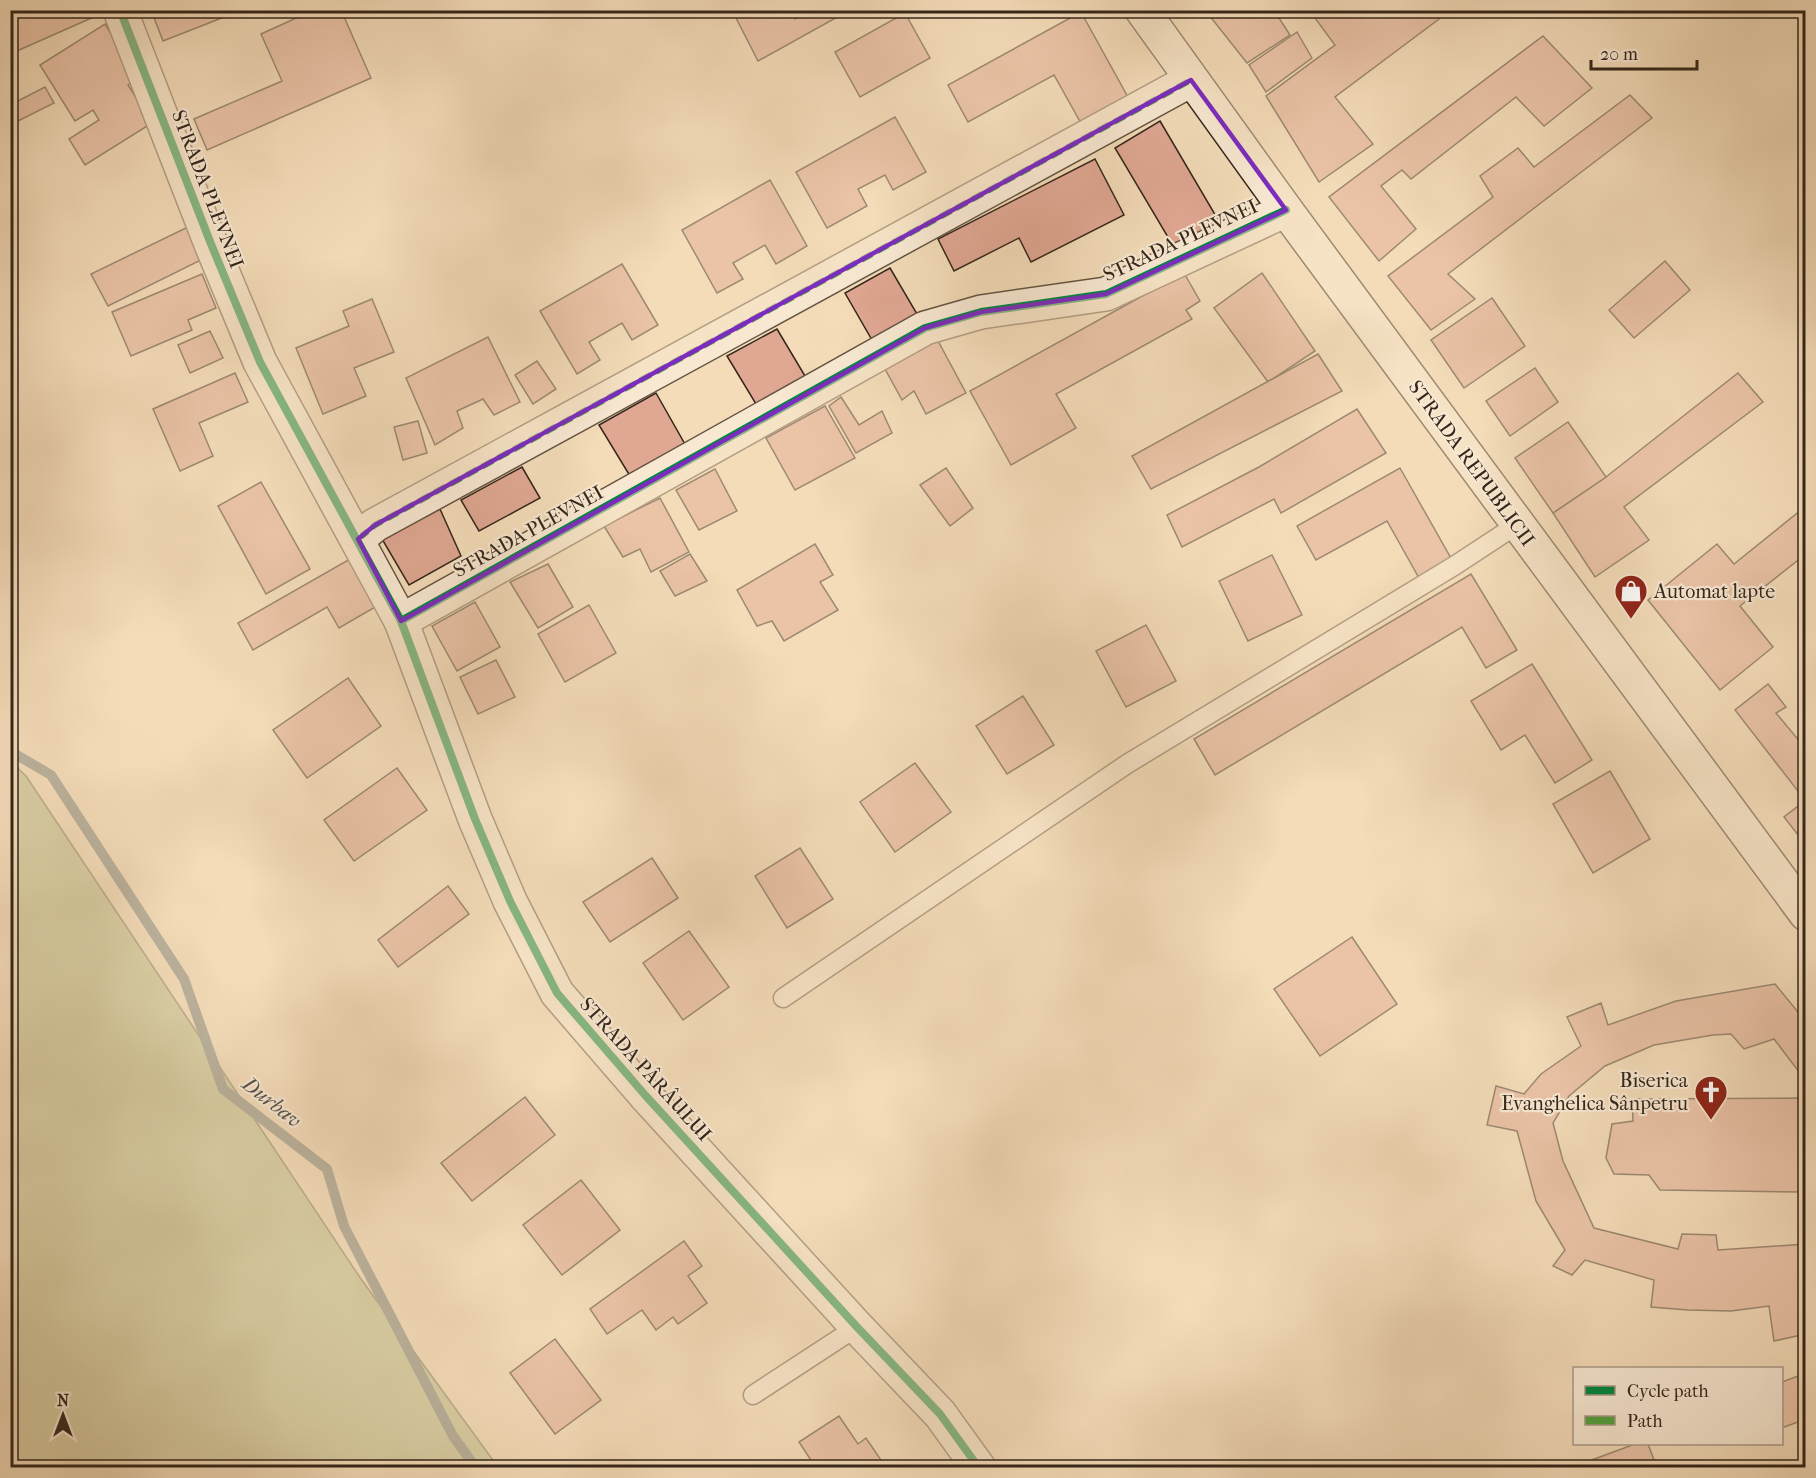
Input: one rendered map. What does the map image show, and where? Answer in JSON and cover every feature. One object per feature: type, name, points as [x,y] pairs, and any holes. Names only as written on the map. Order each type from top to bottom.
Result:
[{"type":"street","name":"STRADA PLEVNEI","points":[[120,10],[211,244],[260,362],[401,621],[925,328],[981,312],[1106,294],[1286,210]]},
{"type":"street","name":"STRADA REPUBLICII","points":[[1142,10],[1286,210],[1806,914]]},
{"type":"street","points":[[358,539],[386,520],[1191,80]]},
{"type":"street","name":"STRADA PÂRÂULUI","points":[[401,621],[475,819],[510,901],[557,993],[645,1095],[939,1414],[979,1467]]},
{"type":"lane","points":[[783,998],[1127,764],[1454,566],[1518,524]]},
{"type":"lane","points":[[753,1395],[857,1327]]},
{"type":"highlighted area","points":[[1191,80],[1286,210],[1106,294],[981,312],[925,328],[401,621],[358,539],[375,525]]},
{"type":"green space","points":[[11,762],[26,776],[361,1279],[498,1467],[11,1467]]},
{"type":"building","points":[[28,10],[94,10],[96,16],[10,54],[10,18]]},
{"type":"building","points":[[151,10],[242,10],[163,41]]},
{"type":"building","points":[[314,10],[341,10],[371,78],[207,150],[194,119],[282,81],[261,34]]},
{"type":"building","points":[[732,10],[791,10],[795,19],[810,10],[850,10],[758,61]]},
{"type":"building","points":[[1205,10],[1274,10],[1290,35],[1247,63]]},
{"type":"building","points":[[1326,10],[1356,10],[1361,18],[1372,10],[1451,10],[1335,97],[1373,144],[1319,182],[1266,96],[1335,45],[1315,18]]},
{"type":"building","points":[[1081,12],[1129,99],[1082,125],[1054,75],[968,122],[948,85]]},
{"type":"building","points":[[905,13],[930,58],[860,97],[835,52]]},
{"type":"building","points":[[105,24],[139,78],[128,85],[152,123],[85,165],[69,139],[99,120],[93,110],[75,121],[40,65]]},
{"type":"building","points":[[1297,32],[1312,58],[1266,92],[1249,65]]},
{"type":"building","points":[[1543,36],[1592,88],[1544,126],[1516,97],[1411,179],[1402,170],[1381,186],[1416,229],[1379,261],[1329,197]]},
{"type":"building","points":[[45,87],[54,103],[10,125],[10,105]]},
{"type":"building","points":[[1630,95],[1652,118],[1448,274],[1475,299],[1431,330],[1388,276],[1493,197],[1480,176],[1518,148],[1534,167]]},
{"type":"building","points":[[895,117],[926,172],[893,190],[885,175],[858,189],[867,206],[827,228],[796,172]]},
{"type":"building","points":[[1160,121],[1220,223],[1175,249],[1115,148]]},
{"type":"building","points":[[1095,159],[1124,215],[1031,262],[1019,238],[954,271],[938,239]]},
{"type":"building","points":[[770,180],[807,246],[776,264],[765,245],[733,263],[743,279],[717,293],[682,230]]},
{"type":"building","points":[[190,226],[205,258],[108,306],[91,274]]},
{"type":"building","points":[[1665,261],[1690,290],[1634,338],[1609,310]]},
{"type":"building","points":[[622,264],[658,325],[632,340],[622,323],[589,342],[600,360],[577,374],[540,311]]},
{"type":"building","points":[[890,268],[917,314],[872,340],[845,293]]},
{"type":"building","points":[[1184,273],[1200,301],[1186,310],[1192,319],[1056,394],[1076,428],[1011,465],[970,391]]},
{"type":"building","points":[[1262,273],[1315,351],[1268,382],[1214,308]]},
{"type":"building","points":[[202,274],[216,308],[188,320],[192,330],[131,356],[112,312]]},
{"type":"building","points":[[1492,298],[1525,346],[1464,388],[1431,340]]},
{"type":"building","points":[[372,299],[394,352],[354,368],[366,396],[323,414],[296,348],[349,326],[343,311]]},
{"type":"building","points":[[777,329],[808,381],[759,409],[727,356]]},
{"type":"building","points":[[210,331],[223,358],[190,373],[178,345]]},
{"type":"building","points":[[488,337],[520,402],[494,415],[483,399],[457,411],[463,428],[435,445],[406,378]]},
{"type":"building","points":[[937,339],[966,393],[926,414],[914,391],[902,400],[885,369]]},
{"type":"building","points":[[1318,354],[1342,391],[1151,489],[1132,456]]},
{"type":"building","points":[[537,361],[556,389],[533,404],[515,375]]},
{"type":"building","points":[[1535,368],[1558,402],[1510,436],[1486,401]]},
{"type":"building","points":[[235,373],[248,402],[199,423],[213,456],[180,471],[153,409]]},
{"type":"building","points":[[1738,373],[1763,402],[1624,507],[1649,540],[1595,577],[1553,513],[1606,477]]},
{"type":"building","points":[[656,393],[686,446],[630,476],[599,425]]},
{"type":"building","points":[[841,397],[859,425],[882,411],[892,433],[856,453],[829,406]]},
{"type":"building","points":[[825,406],[855,458],[795,490],[766,438]]},
{"type":"building","points":[[1357,409],[1386,453],[1281,513],[1274,499],[1182,547],[1167,515],[1259,467]]},
{"type":"building","points":[[418,421],[427,453],[403,460],[394,427]]},
{"type":"building","points":[[1568,422],[1606,477],[1553,513],[1515,458]]},
{"type":"building","points":[[522,467],[540,498],[479,531],[461,500]]},
{"type":"building","points":[[946,468],[973,508],[950,526],[920,485]]},
{"type":"building","points":[[1400,468],[1452,560],[1419,578],[1387,521],[1316,560],[1297,526]]},
{"type":"building","points":[[715,469],[737,511],[699,530],[676,490]]},
{"type":"building","points":[[261,482],[310,569],[266,594],[218,506]]},
{"type":"building","points":[[660,498],[689,552],[651,572],[640,549],[623,557],[604,526]]},
{"type":"building","points":[[1806,506],[1806,554],[1740,606],[1773,647],[1720,690],[1648,600],[1717,544],[1734,564]]},
{"type":"building","points":[[440,509],[461,556],[409,585],[382,539]]},
{"type":"building","points":[[815,544],[833,575],[820,582],[838,610],[784,641],[772,621],[757,626],[737,590]]},
{"type":"building","points":[[690,554],[707,581],[675,596],[660,571]]},
{"type":"building","points":[[1272,555],[1302,615],[1248,641],[1219,581]]},
{"type":"building","points":[[350,559],[377,606],[339,628],[327,607],[253,650],[238,623]]},
{"type":"building","points":[[548,564],[573,607],[538,628],[510,582]]},
{"type":"building","points":[[1471,574],[1517,650],[1486,668],[1462,627],[1215,775],[1194,739]]},
{"type":"building","points":[[475,602],[500,647],[457,671],[432,626]]},
{"type":"building","points":[[589,605],[616,653],[565,682],[538,634]]},
{"type":"building","points":[[1146,625],[1176,681],[1126,707],[1096,651]]},
{"type":"building","points":[[496,660],[515,697],[478,714],[460,677]]},
{"type":"building","points":[[1532,664],[1592,760],[1555,783],[1525,735],[1501,750],[1471,701]]},
{"type":"building","points":[[348,678],[381,726],[307,778],[273,730]]},
{"type":"building","points":[[1768,684],[1786,707],[1776,713],[1806,749],[1806,791],[1801,795],[1735,710]]},
{"type":"building","points":[[1023,696],[1054,745],[1007,774],[976,726]]},
{"type":"building","points":[[915,763],[951,812],[895,852],[860,802]]},
{"type":"building","points":[[397,768],[427,810],[354,861],[324,820]]},
{"type":"building","points":[[1610,771],[1650,839],[1593,873],[1553,804]]},
{"type":"building","points":[[1806,800],[1806,845],[1784,817]]},
{"type":"building","points":[[800,848],[833,899],[787,928],[755,876]]},
{"type":"building","points":[[652,858],[678,898],[610,942],[583,902]]},
{"type":"building","points":[[448,886],[469,914],[398,967],[378,940]]},
{"type":"building","points":[[689,931],[729,987],[683,1020],[643,963]]},
{"type":"building","points":[[1352,937],[1397,1004],[1320,1056],[1274,989]]},
{"type":"building","points":[[1775,984],[1806,1022],[1806,1081],[1774,1039],[1744,1049],[1731,1034],[1713,1035],[1654,1045],[1605,1066],[1569,1096],[1553,1123],[1563,1161],[1594,1228],[1678,1249],[1682,1234],[1716,1235],[1718,1250],[1806,1244],[1806,1334],[1774,1341],[1769,1306],[1731,1311],[1651,1307],[1654,1280],[1585,1260],[1572,1275],[1553,1266],[1565,1250],[1536,1201],[1517,1131],[1487,1125],[1496,1086],[1524,1094],[1541,1074],[1581,1046],[1567,1017],[1601,1003],[1608,1025],[1676,1001]]},
{"type":"building","points":[[525,1097],[555,1135],[472,1201],[441,1163]]},
{"type":"building","points":[[1806,1098],[1806,1173],[1799,1192],[1660,1190],[1649,1175],[1614,1174],[1606,1158],[1612,1124],[1633,1121],[1632,1099]]},
{"type":"building","points":[[581,1180],[620,1230],[562,1275],[523,1225]]},
{"type":"building","points":[[684,1241],[702,1266],[688,1276],[707,1303],[678,1324],[673,1317],[656,1330],[642,1310],[607,1334],[590,1309]]},
{"type":"building","points":[[555,1339],[601,1400],[555,1434],[510,1373]]},
{"type":"building","points":[[1806,1373],[1806,1419],[1783,1428],[1783,1382]]},
{"type":"building","points":[[839,1416],[858,1444],[866,1438],[883,1463],[877,1468],[816,1468],[799,1442]]},
{"type":"building","points":[[1632,1445],[1648,1445],[1657,1468],[1570,1468]]},
{"type":"waterway","name":"Durbav","points":[[10,751],[51,775],[184,979],[223,1089],[327,1169],[344,1226],[453,1436],[476,1468]]},
{"type":"marked path","points":[[358,539],[375,525],[1191,80]]},
{"type":"cycle path","points":[[120,10],[211,244],[260,362],[401,621],[475,819],[510,901],[557,993],[645,1095],[857,1327],[940,1414],[979,1468]]},
{"type":"cycle path","points":[[401,621],[925,328],[981,312],[1106,294],[1286,210]]},
{"type":"place","name":"Automat lapte","points":[[1631,620]]},
{"type":"place","name":"Biserica Evanghelica Sânpetru","points":[[1711,1121]]}]
